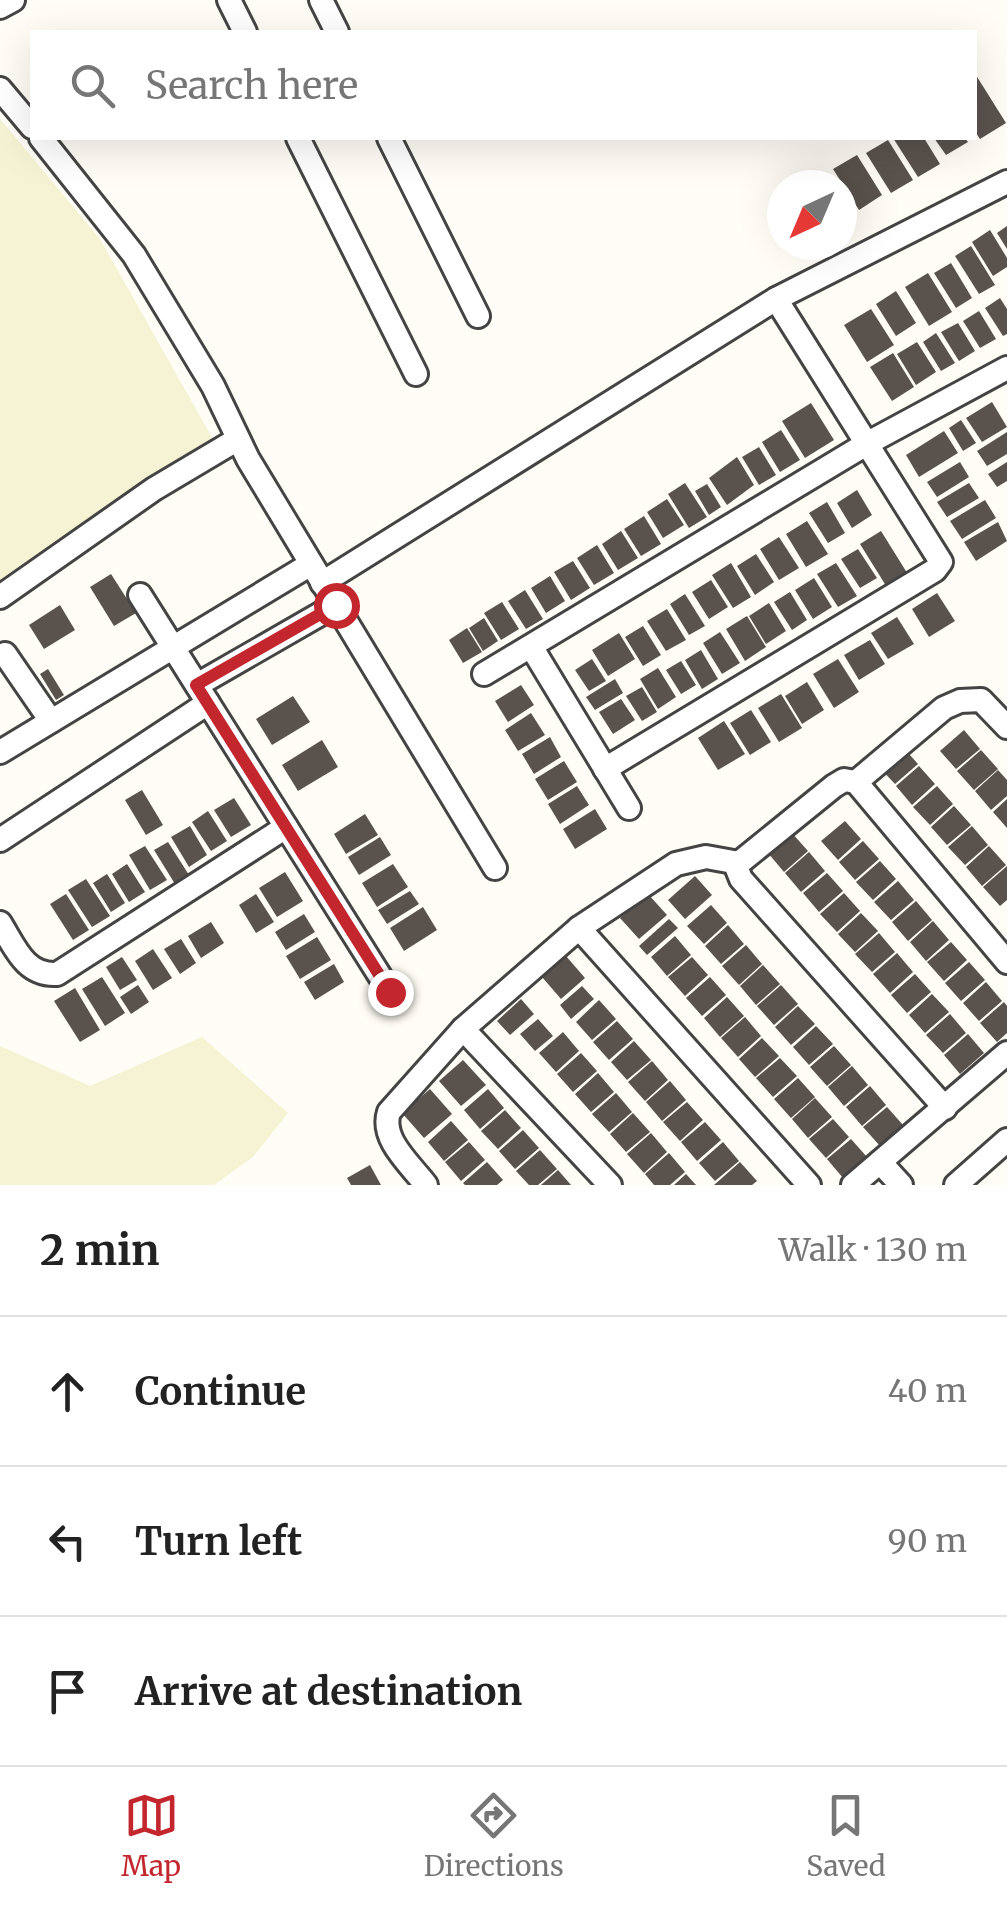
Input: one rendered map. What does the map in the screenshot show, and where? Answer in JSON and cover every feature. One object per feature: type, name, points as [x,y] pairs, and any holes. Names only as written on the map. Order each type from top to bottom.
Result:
[{"type":"street","points":[[0,7],[13,0]]},
{"type":"street","points":[[229,0],[244,30]]},
{"type":"street","points":[[321,0],[336,30]]},
{"type":"street","points":[[0,89],[30,126]]},
{"type":"street","points":[[43,140],[134,255],[213,386],[238,439],[495,868]]},
{"type":"street","points":[[299,140],[416,374]]},
{"type":"street","points":[[390,140],[478,316]]},
{"type":"street","points":[[0,752],[173,648],[317,573],[776,298],[1007,182]]},
{"type":"street","points":[[605,769],[940,565],[941,560],[776,298]]},
{"type":"street","points":[[484,674],[868,442],[1007,369]]},
{"type":"street","points":[[0,597],[154,489],[238,439]]},
{"type":"street","points":[[140,595],[390,992]]},
{"type":"street","points":[[0,840],[202,694],[336,605]]},
{"type":"street","points":[[532,648],[628,808]]},
{"type":"street","points":[[5,654],[51,722]]},
{"type":"street","points":[[856,782],[944,708],[960,701],[981,700],[1007,728]]},
{"type":"street","points":[[945,1108],[736,874],[738,864],[834,786],[844,780],[856,782],[1007,962]]},
{"type":"street","points":[[0,923],[27,966],[46,975],[58,974],[286,827]]},
{"type":"street","points":[[426,1185],[386,1133],[386,1120],[464,1029],[579,928],[676,864],[706,857],[738,864]]},
{"type":"street","points":[[579,928],[808,1185]]},
{"type":"street","points":[[464,1029],[610,1185]]},
{"type":"street","points":[[853,1185],[1007,1053]]},
{"type":"street","points":[[956,1185],[1007,1140]]},
{"type":"street","points":[[880,1162],[901,1185]]},
{"type":"shaded area","points":[[0,119],[100,239],[214,441],[0,590]]},
{"type":"shaded area","points":[[202,1037],[288,1113],[253,1157],[214,1185],[0,1185],[0,1046],[90,1086]]},
{"type":"building","points":[[977,77],[1006,123],[980,139],[977,134]]},
{"type":"building","points":[[888,140],[913,180],[891,193],[866,153]]},
{"type":"building","points":[[894,140],[925,140],[940,164],[918,177]]},
{"type":"building","points":[[935,140],[968,142],[946,155]]},
{"type":"building","points":[[857,155],[882,195],[859,210],[857,170],[833,169]]},
{"type":"building","points":[[1007,226],[1007,249],[997,233]]},
{"type":"building","points":[[990,230],[1007,258],[1007,267],[993,276],[972,242]]},
{"type":"building","points":[[971,246],[995,285],[979,294],[955,256]]},
{"type":"building","points":[[951,263],[972,298],[956,308],[934,273]]},
{"type":"building","points":[[928,273],[952,312],[929,326],[905,287]]},
{"type":"building","points":[[896,291],[916,323],[896,336],[876,304]]},
{"type":"building","points":[[1000,298],[1007,309],[1007,334],[1003,336],[985,308]]},
{"type":"building","points":[[871,309],[894,345],[867,362],[844,325]]},
{"type":"building","points":[[979,311],[996,339],[980,348],[963,321]]},
{"type":"building","points":[[958,323],[975,351],[959,361],[941,332]]},
{"type":"building","points":[[936,333],[955,363],[941,371],[923,342]]},
{"type":"building","points":[[917,342],[936,372],[916,385],[897,354]]},
{"type":"building","points":[[893,353],[914,387],[892,401],[870,367]]},
{"type":"building","points":[[992,402],[1007,427],[982,442],[966,418]]},
{"type":"building","points":[[811,403],[834,440],[805,458],[782,421]]},
{"type":"building","points":[[961,420],[976,443],[963,451],[949,428]]},
{"type":"building","points":[[781,430],[800,460],[780,472],[762,442]]},
{"type":"building","points":[[944,431],[958,453],[919,477],[906,455]]},
{"type":"building","points":[[1007,432],[1007,454],[987,466],[977,451]]},
{"type":"building","points":[[759,447],[776,475],[759,485],[742,457]]},
{"type":"building","points":[[737,457],[754,485],[727,505],[709,478]]},
{"type":"building","points":[[960,462],[969,477],[937,497],[927,482]]},
{"type":"building","points":[[1007,462],[1007,481],[997,487],[988,474]]},
{"type":"building","points":[[685,483],[707,517],[689,528],[668,494]]},
{"type":"building","points":[[969,483],[979,498],[947,517],[937,502]]},
{"type":"building","points":[[707,484],[721,507],[709,515],[695,491]]},
{"type":"building","points":[[857,490],[872,515],[852,528],[837,503]]},
{"type":"building","points":[[667,499],[684,525],[663,538],[647,512]]},
{"type":"building","points":[[985,500],[996,518],[962,539],[950,521]]},
{"type":"building","points":[[827,502],[845,533],[828,543],[809,513]]},
{"type":"building","points":[[644,516],[661,544],[641,556],[624,529]]},
{"type":"building","points":[[807,521],[828,554],[806,567],[786,534]]},
{"type":"building","points":[[998,522],[1007,541],[976,561],[964,542]]},
{"type":"building","points":[[621,531],[638,558],[618,570],[602,544]]},
{"type":"building","points":[[881,531],[909,576],[888,589],[860,544]]},
{"type":"building","points":[[779,537],[799,568],[779,580],[760,549]]},
{"type":"building","points":[[597,545],[614,573],[594,585],[577,558]]},
{"type":"building","points":[[858,549],[877,578],[860,588],[841,559]]},
{"type":"building","points":[[756,554],[774,582],[755,595],[737,566]]},
{"type":"building","points":[[573,561],[590,588],[571,600],[554,572]]},
{"type":"building","points":[[731,563],[751,597],[733,608],[712,575]]},
{"type":"building","points":[[836,563],[857,596],[838,607],[817,574]]},
{"type":"building","points":[[111,574],[136,613],[114,626],[90,587]]},
{"type":"building","points":[[550,576],[565,601],[546,613],[531,588]]},
{"type":"building","points":[[814,578],[832,607],[813,619],[795,590]]},
{"type":"building","points":[[711,580],[728,607],[709,619],[692,592]]},
{"type":"building","points":[[525,590],[543,619],[526,629],[508,601]]},
{"type":"building","points":[[790,592],[807,620],[792,630],[774,602]]},
{"type":"building","points":[[937,593],[955,621],[929,637],[912,609]]},
{"type":"building","points":[[685,594],[705,626],[689,635],[670,604]]},
{"type":"building","points":[[502,602],[519,629],[501,640],[484,613]]},
{"type":"building","points":[[769,603],[786,631],[766,644],[749,616]]},
{"type":"building","points":[[60,605],[75,630],[44,649],[29,625]]},
{"type":"building","points":[[667,609],[686,640],[666,651],[647,621]]},
{"type":"building","points":[[747,616],[766,647],[745,661],[726,629]]},
{"type":"building","points":[[897,617],[914,644],[888,659],[871,633]]},
{"type":"building","points":[[484,618],[498,641],[483,651],[469,628]]},
{"type":"building","points":[[643,626],[661,655],[643,666],[625,637]]},
{"type":"building","points":[[467,628],[482,652],[463,663],[449,640]]},
{"type":"building","points":[[720,632],[740,663],[722,674],[703,643]]},
{"type":"building","points":[[619,633],[635,659],[608,676],[592,650]]},
{"type":"building","points":[[870,640],[885,664],[859,680],[844,655]]},
{"type":"building","points":[[701,650],[718,679],[702,689],[685,660]]},
{"type":"building","points":[[592,659],[606,681],[589,691],[575,670]]},
{"type":"building","points":[[838,659],[859,692],[834,708],[813,674]]},
{"type":"building","points":[[681,661],[696,685],[681,694],[666,670]]},
{"type":"building","points":[[658,668],[676,697],[658,709],[640,679]]},
{"type":"building","points":[[48,669],[64,695],[56,700],[40,674]]},
{"type":"building","points":[[615,679],[623,693],[595,710],[586,697]]},
{"type":"building","points":[[807,682],[824,710],[802,724],[785,696]]},
{"type":"building","points":[[521,685],[534,705],[508,722],[495,701]]},
{"type":"building","points":[[642,687],[657,712],[642,721],[626,696]]},
{"type":"building","points":[[781,694],[802,728],[779,742],[758,708]]},
{"type":"building","points":[[293,696],[310,722],[272,745],[256,719]]},
{"type":"building","points":[[621,699],[635,720],[613,734],[599,712]]},
{"type":"building","points":[[751,710],[771,742],[750,755],[730,723]]},
{"type":"building","points":[[531,713],[545,735],[518,751],[505,730]]},
{"type":"building","points":[[724,721],[745,754],[718,770],[698,738]]},
{"type":"building","points":[[964,730],[980,749],[956,769],[940,751]]},
{"type":"building","points":[[550,737],[561,757],[534,774],[522,754]]},
{"type":"building","points":[[322,740],[338,767],[298,791],[282,765]]},
{"type":"building","points":[[901,745],[918,764],[895,784],[878,766]]},
{"type":"building","points":[[981,750],[998,769],[974,790],[957,771]]},
{"type":"building","points":[[564,761],[577,782],[548,800],[535,779]]},
{"type":"building","points":[[919,766],[935,784],[912,805],[896,786]]},
{"type":"building","points":[[998,770],[1007,780],[1007,796],[991,810],[975,791]]},
{"type":"building","points":[[577,786],[589,805],[560,824],[548,804]]},
{"type":"building","points":[[937,786],[953,804],[930,825],[913,807]]},
{"type":"building","points":[[142,790],[163,825],[146,835],[125,800]]},
{"type":"building","points":[[234,798],[251,825],[231,837],[214,810]]},
{"type":"building","points":[[1007,799],[1007,828],[993,812]]},
{"type":"building","points":[[954,806],[971,825],[947,845],[931,827]]},
{"type":"building","points":[[595,809],[607,829],[575,849],[563,829]]},
{"type":"building","points":[[208,811],[227,841],[211,851],[192,822]]},
{"type":"building","points":[[365,814],[378,835],[346,854],[334,834]]},
{"type":"building","points":[[845,821],[861,839],[838,860],[821,841]]},
{"type":"building","points":[[190,826],[207,855],[189,867],[171,837]]},
{"type":"building","points":[[972,826],[988,845],[965,865],[948,847]]},
{"type":"building","points":[[791,832],[808,851],[784,872],[768,853]]},
{"type":"building","points":[[380,837],[391,855],[359,875],[348,857]]},
{"type":"building","points":[[863,841],[879,859],[855,880],[839,862]]},
{"type":"building","points":[[168,842],[189,875],[175,884],[154,850]]},
{"type":"building","points":[[145,846],[167,880],[150,890],[129,855]]},
{"type":"building","points":[[989,846],[1006,865],[982,886],[966,867]]},
{"type":"building","points":[[809,852],[825,871],[801,892],[785,873]]},
{"type":"building","points":[[880,861],[896,879],[873,900],[856,882]]},
{"type":"building","points":[[127,864],[145,892],[129,902],[112,874]]},
{"type":"building","points":[[393,864],[408,887],[377,907],[362,883]]},
{"type":"building","points":[[1007,866],[1007,900],[1000,906],[983,887]]},
{"type":"building","points":[[285,872],[303,901],[277,917],[259,888]]},
{"type":"building","points":[[827,873],[843,891],[819,912],[803,893]]},
{"type":"building","points":[[107,874],[125,903],[111,912],[93,883]]},
{"type":"building","points":[[695,876],[712,895],[685,919],[668,900]]},
{"type":"building","points":[[86,879],[110,916],[92,927],[68,890]]},
{"type":"building","points":[[898,881],[914,900],[891,920],[874,902]]},
{"type":"building","points":[[410,891],[419,904],[387,924],[378,910]]},
{"type":"building","points":[[844,893],[860,911],[837,932],[820,914]]},
{"type":"building","points":[[66,894],[89,930],[73,940],[50,904]]},
{"type":"building","points":[[256,894],[274,922],[256,933],[239,905]]},
{"type":"building","points":[[648,894],[667,915],[639,939],[620,918]]},
{"type":"building","points":[[916,901],[932,920],[908,941],[892,922]]},
{"type":"building","points":[[711,905],[727,923],[704,944],[687,926]]},
{"type":"building","points":[[423,907],[437,930],[404,951],[390,928]]},
{"type":"building","points":[[861,913],[878,931],[855,952],[838,934]]},
{"type":"building","points":[[304,914],[315,932],[286,950],[275,932]]},
{"type":"building","points":[[669,919],[678,928],[647,955],[639,946]]},
{"type":"building","points":[[933,921],[949,940],[926,961],[910,942]]},
{"type":"building","points":[[211,922],[224,943],[201,958],[188,936]]},
{"type":"building","points":[[728,925],[744,944],[721,964],[705,946]]},
{"type":"building","points":[[879,933],[895,952],[872,972],[855,954]]},
{"type":"building","points":[[675,936],[691,955],[667,976],[651,957]]},
{"type":"building","points":[[317,937],[331,960],[300,979],[286,956]]},
{"type":"building","points":[[181,939],[196,963],[180,974],[164,949]]},
{"type":"building","points":[[951,942],[967,960],[944,981],[927,962]]},
{"type":"building","points":[[746,945],[762,964],[739,985],[722,966]]},
{"type":"building","points":[[153,949],[172,978],[153,990],[135,961]]},
{"type":"building","points":[[897,953],[913,972],[890,993],[873,974]]},
{"type":"building","points":[[566,956],[585,978],[561,999],[542,977]]},
{"type":"building","points":[[122,957],[137,980],[120,990],[106,967]]},
{"type":"building","points":[[692,957],[708,975],[685,996],[668,977]]},
{"type":"building","points":[[969,962],[985,980],[961,1001],[945,983]]},
{"type":"building","points":[[334,964],[344,982],[315,1000],[304,982]]},
{"type":"building","points":[[763,965],[780,984],[756,1005],[740,986]]},
{"type":"building","points":[[915,974],[931,992],[907,1013],[891,995]]},
{"type":"building","points":[[102,977],[125,1013],[105,1026],[82,989]]},
{"type":"building","points":[[710,977],[726,995],[702,1016],[686,998]]},
{"type":"building","points":[[986,982],[1002,1001],[979,1021],[963,1003]]},
{"type":"building","points":[[138,985],[149,1002],[131,1014],[120,997]]},
{"type":"building","points":[[781,985],[798,1004],[774,1025],[757,1006]]},
{"type":"building","points":[[582,986],[594,999],[571,1019],[560,1005]]},
{"type":"building","points":[[75,988],[100,1030],[80,1042],[54,1001]]},
{"type":"building","points":[[932,994],[949,1012],[925,1033],[909,1015]]},
{"type":"building","points":[[727,997],[744,1016],[720,1037],[704,1018]]},
{"type":"building","points":[[521,999],[534,1014],[510,1035],[497,1021]]},
{"type":"building","points":[[599,1000],[616,1019],[592,1040],[576,1022]]},
{"type":"building","points":[[1004,1002],[1007,1033],[997,1042],[980,1023]]},
{"type":"building","points":[[798,1006],[815,1024],[791,1045],[775,1027]]},
{"type":"building","points":[[950,1014],[966,1033],[943,1053],[926,1035]]},
{"type":"building","points":[[745,1017],[761,1036],[738,1057],[721,1038]]},
{"type":"building","points":[[538,1019],[553,1036],[535,1051],[520,1034]]},
{"type":"building","points":[[617,1021],[633,1039],[609,1060],[593,1042]]},
{"type":"building","points":[[816,1026],[833,1044],[809,1065],[793,1047]]},
{"type":"building","points":[[563,1032],[579,1051],[556,1072],[539,1053]]},
{"type":"building","points":[[968,1034],[984,1053],[960,1074],[944,1055]]},
{"type":"building","points":[[762,1038],[779,1056],[755,1077],[739,1059]]},
{"type":"building","points":[[634,1041],[651,1060],[627,1080],[611,1062]]},
{"type":"building","points":[[834,1046],[851,1065],[827,1086],[810,1067]]},
{"type":"building","points":[[581,1053],[597,1071],[573,1092],[557,1074]]},
{"type":"building","points":[[780,1058],[797,1076],[773,1097],[756,1078]]},
{"type":"building","points":[[463,1060],[486,1085],[461,1106],[439,1081]]},
{"type":"building","points":[[652,1061],[668,1080],[645,1101],[628,1082]]},
{"type":"building","points":[[852,1066],[868,1085],[844,1106],[828,1087]]},
{"type":"building","points":[[598,1073],[614,1092],[591,1112],[575,1094]]},
{"type":"building","points":[[798,1078],[815,1097],[791,1118],[774,1099]]},
{"type":"building","points":[[670,1081],[686,1100],[662,1121],[646,1102]]},
{"type":"building","points":[[870,1086],[886,1105],[862,1126],[846,1107]]},
{"type":"building","points":[[430,1089],[452,1114],[424,1138],[402,1113]]},
{"type":"building","points":[[488,1089],[504,1108],[480,1129],[464,1110]]},
{"type":"building","points":[[616,1093],[632,1112],[609,1132],[592,1114]]},
{"type":"building","points":[[815,1098],[832,1117],[808,1138],[792,1119]]},
{"type":"building","points":[[687,1102],[703,1120],[680,1141],[663,1122]]},
{"type":"building","points":[[887,1107],[903,1125],[880,1146],[863,1127]]},
{"type":"building","points":[[505,1110],[521,1128],[498,1149],[481,1131]]},
{"type":"building","points":[[633,1113],[650,1132],[626,1152],[610,1134]]},
{"type":"building","points":[[833,1119],[849,1137],[826,1158],[809,1139]]},
{"type":"building","points":[[451,1121],[468,1140],[444,1161],[428,1142]]},
{"type":"building","points":[[705,1122],[721,1140],[697,1161],[681,1142]]},
{"type":"building","points":[[523,1130],[539,1148],[515,1169],[499,1151]]},
{"type":"building","points":[[651,1133],[667,1152],[644,1173],[627,1154]]},
{"type":"building","points":[[851,1139],[867,1157],[843,1178],[827,1159]]},
{"type":"building","points":[[469,1142],[485,1160],[461,1181],[445,1162]]},
{"type":"building","points":[[723,1142],[739,1161],[715,1181],[699,1163]]},
{"type":"building","points":[[540,1150],[557,1169],[538,1185],[529,1185],[516,1171]]},
{"type":"building","points":[[669,1153],[685,1172],[670,1185],[654,1185],[645,1174]]},
{"type":"building","points":[[487,1162],[503,1180],[497,1185],[463,1183]]},
{"type":"building","points":[[740,1162],[757,1181],[752,1185],[714,1185]]},
{"type":"building","points":[[370,1165],[381,1185],[351,1185],[347,1178]]},
{"type":"building","points":[[558,1170],[571,1185],[541,1185]]},
{"type":"building","points":[[686,1174],[696,1185],[674,1185]]},
{"type":"route","points":[[336,605],[196,685],[390,992]]}]
